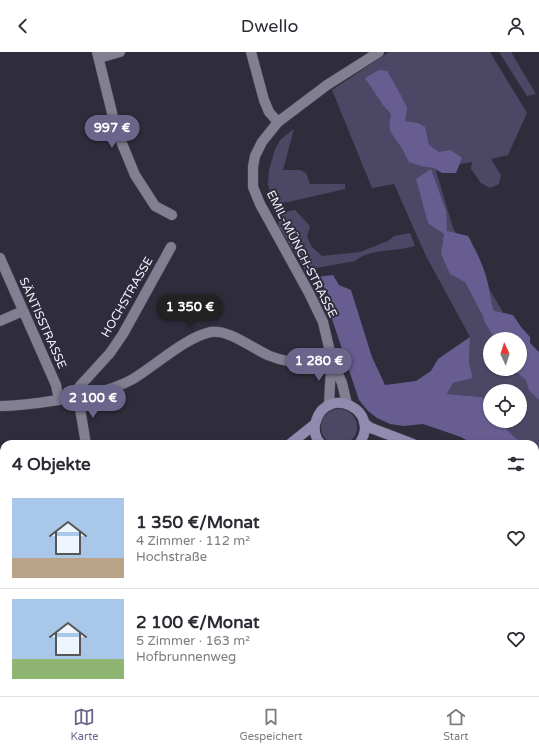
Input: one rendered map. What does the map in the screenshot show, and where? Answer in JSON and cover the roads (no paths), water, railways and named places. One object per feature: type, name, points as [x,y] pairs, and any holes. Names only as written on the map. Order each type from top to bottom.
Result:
[{"type":"main road","points":[[318,440],[316,436],[315,424],[319,413],[329,405],[340,403],[347,404],[360,413],[364,423],[364,435],[361,440]]},
{"type":"main road","points":[[364,423],[371,428],[403,440]]},
{"type":"main road","points":[[295,440],[315,424]]},
{"type":"street","points":[[120,52],[98,55],[116,129],[135,175],[155,206],[172,215]]},
{"type":"street","points":[[251,52],[264,100],[269,112],[278,122]]},
{"type":"street","name":"EMIL-MÜNCH-STRASSE","points":[[347,404],[342,383],[332,360],[323,322],[309,293],[264,212],[253,187],[253,167],[255,156],[262,142],[278,122],[327,85],[379,52]]},
{"type":"street","name":"HOCHSTRASSE","points":[[78,397],[79,387],[110,353],[123,334],[170,247]]},
{"type":"street","name":"SÄNTISSTRASSE","points":[[0,258],[56,385],[59,400]]},
{"type":"street","points":[[0,321],[23,311]]},
{"type":"street","points":[[0,406],[23,405],[59,400],[104,390],[132,380],[169,353],[194,339],[214,332],[227,334],[256,350],[284,360],[317,363],[332,360]]},
{"type":"street","name":"EMIL-MÜNCH-STRASSE","points":[[329,405],[332,360]]},
{"type":"street","points":[[78,397],[85,440]]}]
